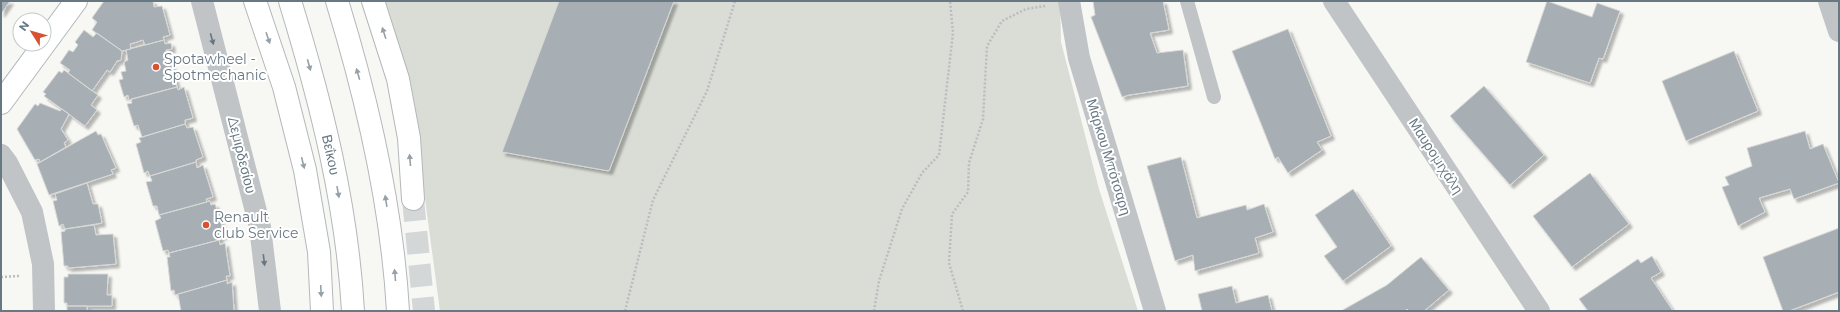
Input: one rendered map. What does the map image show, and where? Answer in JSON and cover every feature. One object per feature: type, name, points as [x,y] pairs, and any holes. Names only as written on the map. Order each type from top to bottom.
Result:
[{"type":"main road","points":[[1,103],[76,1]]},
{"type":"main road","points":[[255,1],[284,87],[305,170],[319,252],[322,311]]},
{"type":"main road","name":"Βεΐκου","points":[[290,1],[318,100],[334,170],[347,246],[353,311]]},
{"type":"main road","points":[[337,1],[362,88],[377,154],[392,240],[398,311]]},
{"type":"main road","points":[[373,1],[398,79],[409,138],[413,199]]},
{"type":"street","name":"Δεμιρδεσίου","points":[[202,1],[260,227],[270,311]]},
{"type":"street","name":"Μαυρομιχάλη","points":[[1334,1],[1539,311]]},
{"type":"street","points":[[1829,1],[1839,31]]},
{"type":"street","name":"Μάρκου Μπότσαρη","points":[[1069,2],[1079,58],[1155,311]]},
{"type":"street","points":[[1,155],[7,163],[32,212],[43,264],[44,311]]},
{"type":"lane","points":[[1188,1],[1214,97]]},
{"type":"path","points":[[625,311],[653,200],[707,91],[735,1]]},
{"type":"path","points":[[874,311],[879,281],[902,209],[922,173],[939,155],[953,33],[950,1]]},
{"type":"path","points":[[963,311],[949,263],[952,214],[968,192],[969,163],[983,119],[987,46],[1002,21],[1026,9],[1069,2]]},
{"type":"shaded area","points":[[377,1],[1060,1],[1061,42],[1099,189],[1138,311],[440,311],[425,199],[400,76]]},
{"type":"building","points":[[1,1],[10,1],[1,14]]},
{"type":"building","points":[[104,1],[153,1],[154,7],[162,6],[170,35],[163,37],[164,40],[145,45],[143,40],[130,44],[131,49],[122,51],[92,30],[97,22],[92,18]]},
{"type":"building","points":[[559,1],[674,1],[609,171],[502,152]]},
{"type":"building","points":[[1093,1],[1163,1],[1169,30],[1150,33],[1157,53],[1183,50],[1188,86],[1122,97],[1091,17],[1095,15]]},
{"type":"building","points":[[1547,1],[1592,17],[1597,3],[1620,11],[1603,59],[1599,58],[1590,83],[1526,62]]},
{"type":"building","points":[[1288,29],[1331,136],[1317,142],[1322,150],[1288,173],[1278,157],[1275,159],[1232,51]]},
{"type":"building","points":[[84,30],[93,37],[97,33],[122,51],[121,60],[117,61],[110,72],[107,70],[92,91],[68,73],[70,70],[60,63],[69,50],[73,52],[78,45],[75,42]]},
{"type":"building","points":[[164,40],[165,44],[171,43],[172,49],[166,50],[167,54],[169,54],[177,87],[129,100],[128,95],[124,97],[119,80],[123,79],[121,72],[126,71],[124,62],[128,60],[126,50]]},
{"type":"building","points":[[1734,51],[1758,111],[1686,141],[1662,81]]},
{"type":"building","points":[[64,70],[98,95],[91,105],[97,110],[85,126],[44,96],[46,94],[43,92],[59,71],[62,73]]},
{"type":"building","points":[[1484,86],[1544,155],[1510,185],[1450,116]]},
{"type":"building","points":[[177,87],[178,90],[184,87],[193,118],[185,120],[185,124],[142,137],[138,125],[134,126],[127,104],[132,103],[131,99]]},
{"type":"building","points":[[40,103],[60,111],[62,109],[69,114],[61,129],[68,140],[64,143],[66,147],[40,162],[39,159],[35,160],[17,129],[35,104],[38,106]]},
{"type":"building","points":[[185,124],[187,128],[193,127],[203,157],[196,160],[196,162],[150,176],[148,171],[144,173],[136,144],[141,142],[139,138]]},
{"type":"building","points":[[96,131],[98,135],[101,134],[116,168],[111,170],[113,174],[49,195],[37,164]]},
{"type":"building","points":[[1805,131],[1810,149],[1823,144],[1839,183],[1794,199],[1790,189],[1759,198],[1765,212],[1738,226],[1722,187],[1729,185],[1725,177],[1752,166],[1747,148]]},
{"type":"building","points":[[1181,157],[1197,218],[1246,205],[1247,210],[1264,204],[1273,232],[1255,238],[1259,253],[1195,271],[1193,255],[1175,261],[1147,166]]},
{"type":"building","points":[[196,162],[197,168],[203,165],[213,197],[206,199],[207,202],[159,215],[157,206],[153,206],[146,182],[152,181],[150,176]]},
{"type":"building","points":[[1590,173],[1629,224],[1572,267],[1533,216]]},
{"type":"building","points":[[87,183],[93,204],[98,204],[102,223],[65,229],[63,224],[59,226],[53,201],[57,200],[55,194]]},
{"type":"building","points":[[1353,189],[1391,246],[1343,281],[1324,256],[1337,247],[1315,215]]},
{"type":"building","points":[[210,201],[211,205],[215,204],[225,235],[220,237],[219,240],[169,253],[168,250],[163,251],[155,221],[161,218],[159,215]]},
{"type":"building","points":[[94,225],[96,235],[113,234],[116,264],[68,268],[68,266],[64,266],[61,232],[65,231],[65,229]]},
{"type":"building","points":[[1839,228],[1839,292],[1789,311],[1783,311],[1763,257]]},
{"type":"building","points":[[219,240],[220,245],[225,243],[230,276],[226,276],[227,280],[175,295],[174,290],[171,291],[167,257],[170,257],[169,253]]},
{"type":"building","points":[[1652,256],[1661,272],[1651,278],[1673,311],[1588,311],[1579,299],[1638,259],[1641,263]]},
{"type":"building","points":[[1421,257],[1449,290],[1424,311],[1409,311],[1407,309],[1405,311],[1341,311],[1387,285]]},
{"type":"building","points":[[68,274],[108,274],[107,295],[112,295],[112,306],[67,306],[67,303],[64,303],[64,277],[68,277]]},
{"type":"building","points":[[227,280],[227,284],[232,282],[234,311],[181,311],[178,294]]},
{"type":"building","points":[[1232,286],[1236,303],[1268,295],[1272,311],[1202,311],[1198,294]]},
{"type":"building","points":[[67,306],[87,306],[87,311],[67,311]]},
{"type":"tunnel","points":[[413,199],[424,311]]},
{"type":"place","name":"Spotawheel - Spotmechanic","points":[[156,67]]},
{"type":"place","name":"Renault club Service","points":[[206,225]]}]
